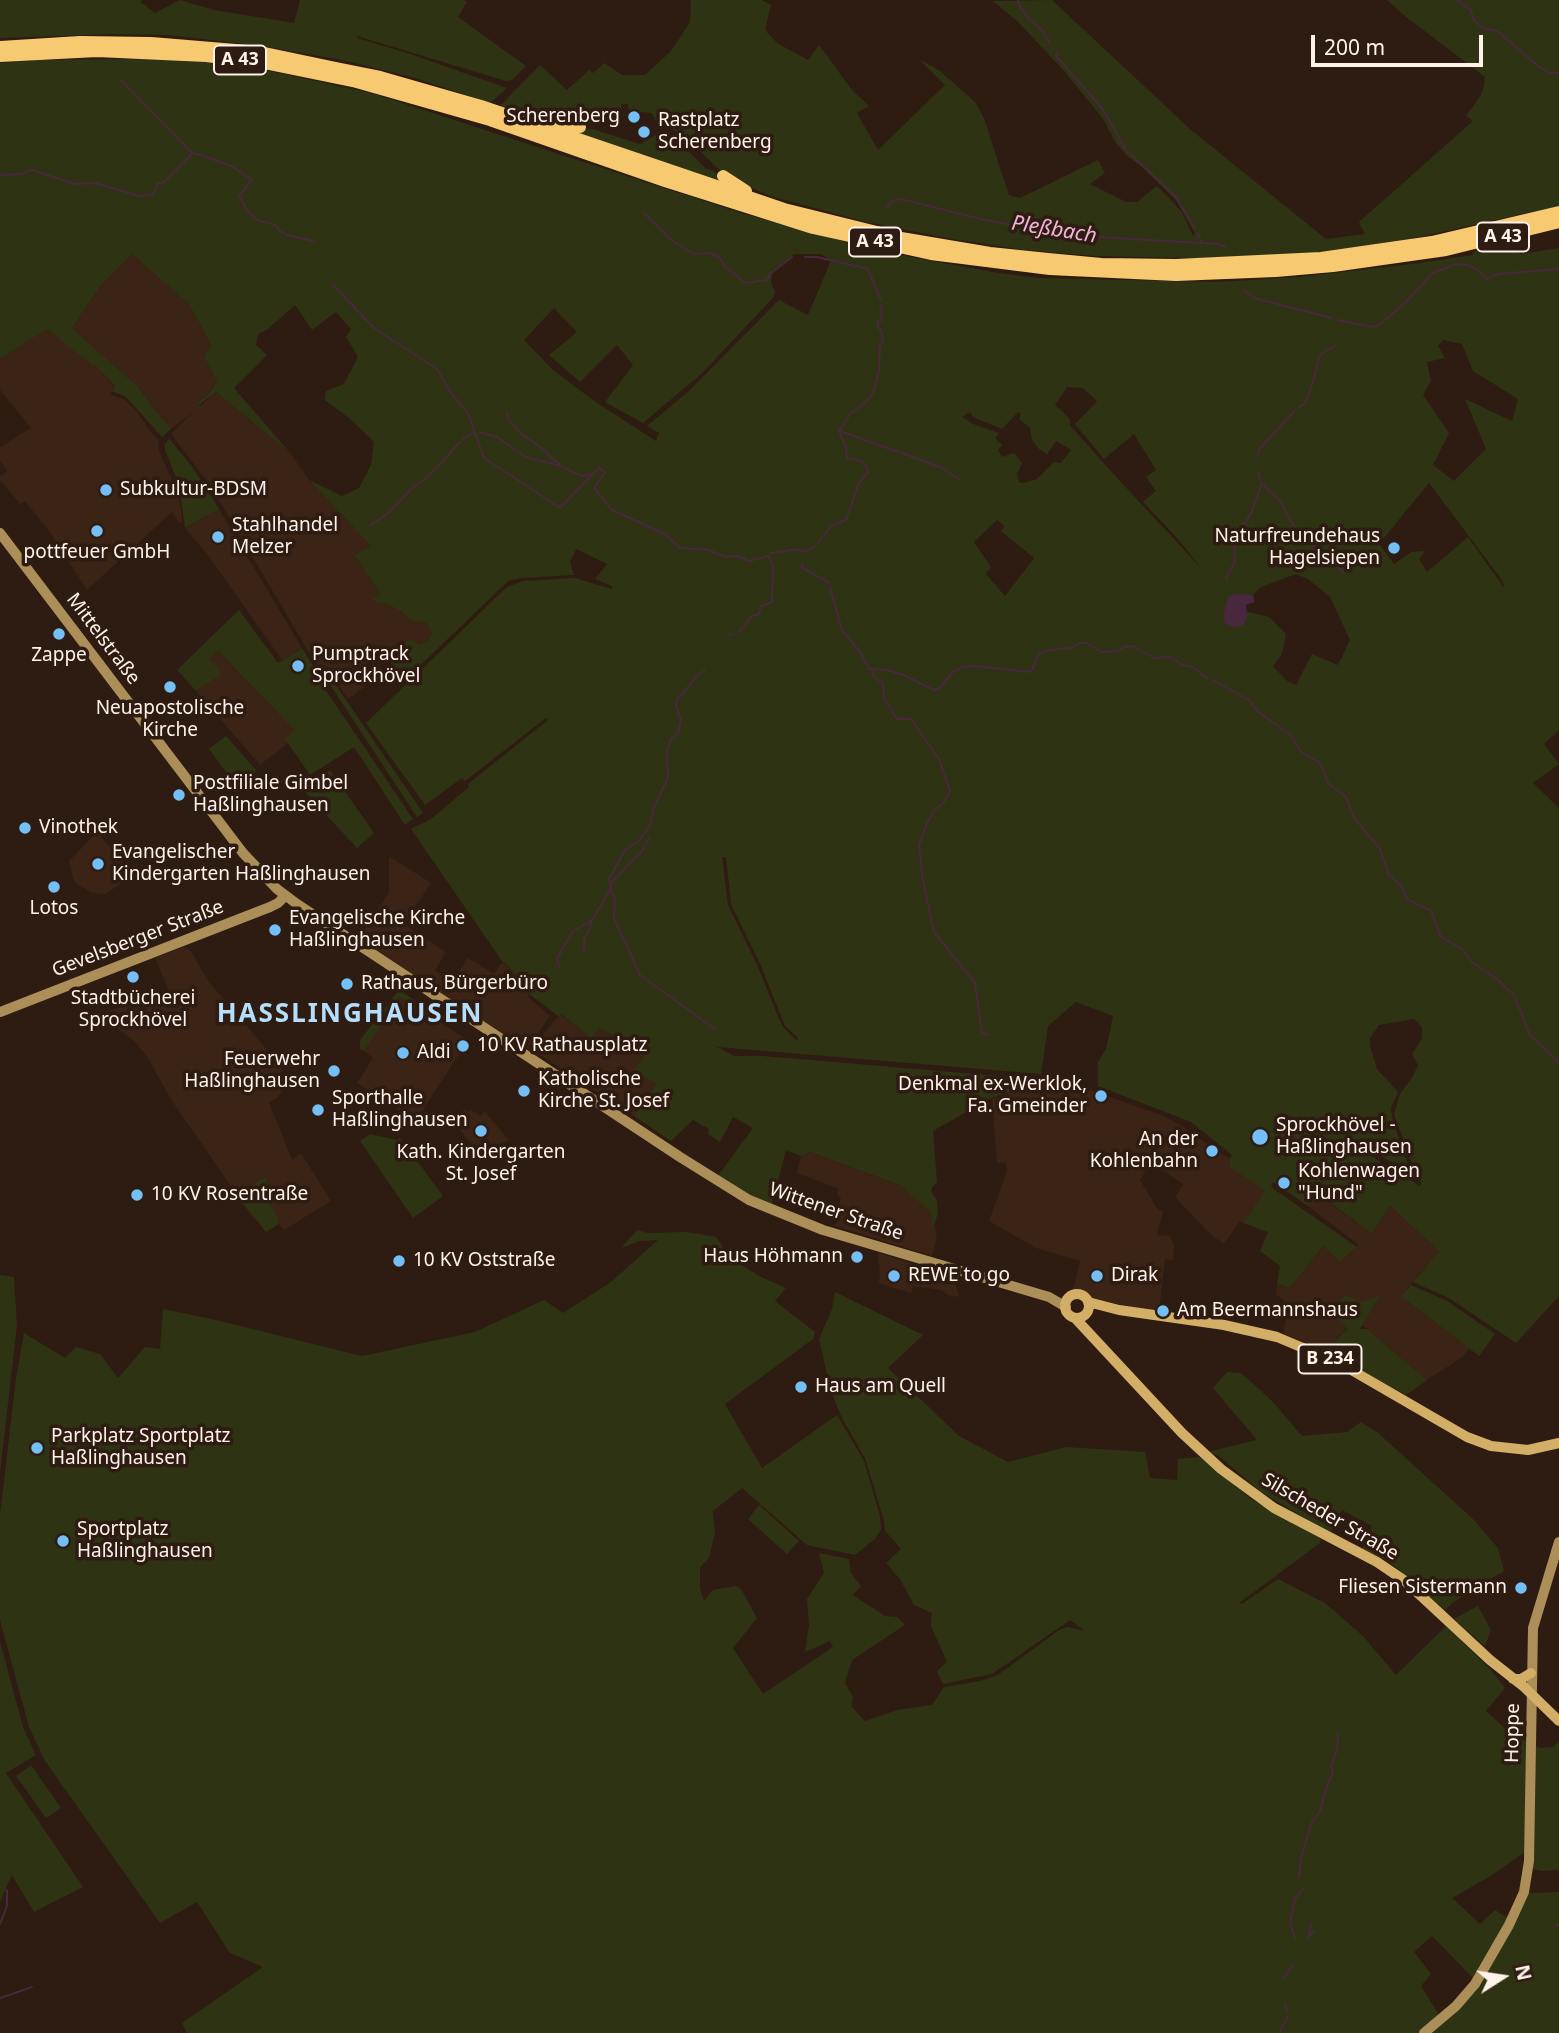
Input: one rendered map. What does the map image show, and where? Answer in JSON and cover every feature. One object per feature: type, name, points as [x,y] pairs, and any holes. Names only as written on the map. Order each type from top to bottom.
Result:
[{"type":"highway","name":"A 43","points":[[0,47],[80,42],[151,43],[260,52],[380,77],[524,121],[784,209],[901,238],[990,253],[1101,264],[1231,264],[1344,255],[1432,242],[1559,212]]},
{"type":"highway","name":"A 43","points":[[0,56],[97,51],[206,56],[270,64],[353,81],[481,117],[665,181],[813,228],[931,254],[1050,270],[1176,275],[1334,266],[1446,250],[1559,222]]},
{"type":"highway","points":[[524,121],[580,127]]},
{"type":"highway","points":[[723,176],[740,188],[784,209]]},
{"type":"highway","points":[[1446,250],[1495,246]]},
{"type":"main road","name":"Mittelstraße","points":[[0,533],[243,853],[285,896],[524,1054]]},
{"type":"main road","name":"Gevelsberger Straße","points":[[0,1012],[270,907],[285,896]]},
{"type":"main road","name":"Wittener Straße","points":[[524,1054],[712,1178],[764,1207],[823,1230],[1067,1303]]},
{"type":"main road","points":[[1067,1303],[1078,1295],[1084,1312]]},
{"type":"main road","name":"Silscheder Straße","points":[[1067,1303],[1069,1314],[1084,1312],[1092,1335],[1182,1433],[1221,1469],[1280,1512],[1392,1572],[1559,1721]]},
{"type":"main road","name":"B 234","points":[[1084,1312],[1119,1310],[1248,1329],[1292,1342],[1340,1364],[1467,1437],[1492,1446],[1528,1450],[1559,1443]]},
{"type":"main road","name":"Hoppe","points":[[1424,2033],[1456,2006],[1475,1984],[1509,1925],[1524,1892],[1528,1874],[1534,1623],[1559,1542]]},
{"type":"main road","points":[[1513,1679],[1521,1679],[1531,1673]]},
{"type":"shaded area","points":[[132,253],[189,304],[211,345],[204,357],[217,380],[207,396],[197,405],[201,405],[216,392],[291,454],[309,480],[371,546],[354,555],[380,593],[372,600],[382,601],[401,611],[411,621],[427,623],[432,633],[428,641],[419,645],[401,645],[401,649],[378,663],[372,662],[356,673],[364,687],[348,699],[325,665],[317,666],[210,485],[171,434],[194,411],[171,429],[136,385],[72,328],[100,287]]},
{"type":"shaded area","points":[[47,328],[95,365],[115,387],[110,394],[125,400],[135,409],[159,440],[158,448],[178,494],[181,511],[182,523],[172,512],[87,590],[49,531],[25,501],[20,504],[0,480],[0,476],[7,471],[0,461],[0,447],[31,428],[0,390],[0,359]]},
{"type":"shaded area","points":[[219,509],[302,648],[282,660],[207,554],[185,528]]},
{"type":"shaded area","points":[[1253,595],[1254,602],[1246,605],[1247,619],[1242,626],[1234,627],[1225,624],[1223,619],[1229,596]]},
{"type":"shaded area","points":[[218,651],[294,730],[288,743],[260,765],[196,691],[220,675],[220,670],[209,659]]},
{"type":"shaded area","name":"Evangelischer Kindergarten Haßlinghausen","points":[[97,832],[135,875],[105,894],[92,893],[74,882],[69,861]]},
{"type":"shaded area","points":[[389,856],[431,883],[404,924],[446,952],[435,971],[452,982],[468,958],[494,974],[502,962],[526,983],[529,998],[550,1016],[525,1052],[359,938],[389,892]]},
{"type":"shaded area","points":[[184,947],[191,951],[209,982],[281,1066],[282,1082],[286,1086],[276,1099],[269,1102],[292,1160],[301,1153],[331,1201],[284,1230],[265,1211],[253,1218],[172,1101],[146,1055],[134,1041],[100,1015],[168,989],[155,958]]},
{"type":"shaded area","points":[[400,997],[468,1040],[416,1121],[357,1083],[373,1058],[364,1051]]},
{"type":"shaded area","points":[[560,1014],[591,1038],[599,1029],[650,1050],[657,1083],[634,1116],[531,1049]]},
{"type":"shaded area","points":[[1044,1084],[1072,1088],[1072,1085],[1096,1092],[1097,1099],[1103,1099],[1104,1095],[1164,1116],[1230,1159],[1231,1167],[1266,1191],[1224,1244],[1210,1234],[1175,1197],[1183,1184],[1151,1162],[1140,1180],[1157,1208],[1163,1212],[1157,1235],[1170,1236],[1174,1246],[1173,1260],[1165,1259],[1159,1312],[1072,1295],[1080,1261],[1036,1248],[989,1221],[1007,1171],[1006,1162],[997,1163],[992,1099],[1014,1090],[1044,1093]]},
{"type":"shaded area","name":"Kath. Kindergarten St. Josef","points":[[465,1109],[468,1112],[471,1109],[480,1116],[485,1112],[509,1140],[501,1144],[487,1159],[482,1158],[453,1121]]},
{"type":"shaded area","points":[[810,1152],[902,1186],[931,1214],[937,1236],[932,1256],[835,1226],[841,1212],[836,1211],[841,1198],[837,1195],[839,1189],[797,1173],[801,1156]]},
{"type":"shaded area","points":[[1319,1195],[1372,1234],[1390,1206],[1439,1251],[1401,1296],[1469,1348],[1464,1356],[1427,1380],[1362,1325],[1379,1297],[1330,1311],[1348,1327],[1325,1351],[1283,1333],[1289,1305],[1276,1294],[1277,1284],[1290,1288],[1323,1246],[1349,1255],[1359,1245],[1308,1206]]},
{"type":"shaded area","points":[[878,1253],[953,1276],[959,1297],[948,1295],[941,1290],[913,1286],[911,1293],[878,1283]]},
{"type":"green space","points":[[0,0],[142,0],[141,2],[155,13],[180,0],[214,10],[294,23],[300,0],[464,0],[467,2],[458,17],[526,66],[512,80],[506,81],[357,36],[507,88],[490,103],[415,78],[347,61],[262,46],[169,35],[0,38]]},
{"type":"green space","points":[[691,0],[761,0],[771,5],[765,30],[777,43],[808,60],[819,45],[852,90],[869,106],[857,113],[878,150],[945,85],[919,59],[940,71],[975,102],[984,118],[1009,195],[1020,198],[1098,160],[1105,173],[1090,184],[1126,202],[1137,202],[1157,186],[1182,212],[1193,236],[1195,234],[1176,200],[1127,156],[1114,140],[1104,120],[1065,72],[1018,22],[993,1],[1052,0],[1190,129],[1326,239],[1365,234],[1359,222],[1473,121],[1466,116],[1484,86],[1485,77],[1387,0],[1559,0],[1559,206],[1396,242],[1322,253],[1242,259],[1095,256],[1025,250],[866,222],[770,196],[726,176],[683,135],[656,122],[652,113],[629,111],[628,104],[621,104],[622,112],[576,124],[546,121],[500,106],[540,65],[567,90],[589,70],[593,73],[604,63],[622,75],[645,75],[671,51],[690,22]]},
{"type":"green space","points":[[36,60],[185,60],[265,70],[371,93],[741,213],[878,251],[998,273],[1040,278],[1217,282],[1299,277],[1412,264],[1473,255],[1472,252],[1488,249],[1507,249],[1521,254],[1559,248],[1559,730],[1544,744],[1559,764],[1533,783],[1559,808],[1559,1296],[1516,1343],[1449,1298],[1413,1282],[1439,1251],[1390,1206],[1372,1234],[1320,1195],[1308,1206],[1273,1182],[1271,1187],[1357,1247],[1340,1262],[1323,1246],[1290,1288],[1277,1284],[1280,1266],[1260,1251],[1268,1232],[1243,1223],[1265,1191],[1230,1167],[1232,1155],[1191,1122],[1098,1086],[1098,1062],[1106,1049],[1113,1016],[1076,1002],[1048,1026],[1041,1074],[717,1047],[734,1056],[763,1056],[999,1076],[1072,1085],[1072,1088],[1045,1084],[1044,1093],[1040,1094],[1037,1091],[1014,1090],[989,1099],[933,1131],[937,1182],[931,1192],[937,1200],[938,1213],[933,1229],[931,1214],[902,1186],[810,1152],[801,1156],[786,1150],[771,1207],[717,1177],[753,1128],[733,1117],[720,1142],[708,1134],[709,1129],[693,1120],[671,1141],[634,1116],[657,1083],[632,1072],[649,1050],[599,1029],[591,1038],[528,993],[526,983],[502,961],[411,829],[431,819],[469,787],[468,784],[548,720],[546,718],[465,781],[462,778],[425,805],[366,723],[507,587],[523,581],[575,578],[612,589],[612,586],[595,579],[607,564],[576,549],[570,562],[574,575],[508,581],[405,680],[386,658],[401,649],[401,645],[407,641],[412,640],[419,645],[428,641],[432,633],[427,623],[411,621],[401,611],[372,600],[380,593],[354,555],[371,546],[309,480],[342,496],[359,488],[371,465],[374,442],[325,400],[326,391],[344,384],[358,357],[346,337],[351,329],[336,312],[312,330],[295,305],[268,329],[258,334],[256,345],[267,355],[234,388],[291,454],[216,392],[195,405],[207,396],[217,381],[204,357],[211,345],[189,304],[132,254],[100,287],[72,328],[136,385],[171,429],[162,437],[126,397],[112,391],[115,386],[95,365],[47,329],[0,359],[0,63]],"holes":[[[794,254],[821,254],[831,260],[808,315],[779,300],[689,391],[647,426],[659,433],[656,441],[597,403],[553,370],[524,340],[554,308],[577,332],[549,355],[580,382],[617,345],[633,365],[605,402],[643,423],[700,375],[773,298],[775,292],[771,283],[772,272]],[[1443,340],[1462,344],[1473,371],[1518,399],[1512,421],[1465,399],[1486,449],[1454,481],[1433,465],[1449,433],[1423,395],[1431,381],[1427,362],[1445,358],[1438,346]],[[1067,387],[1083,388],[1097,401],[1075,424],[1104,459],[1134,434],[1156,470],[1146,477],[1156,491],[1143,502],[1201,568],[1070,425],[1069,418],[1055,405]],[[970,412],[973,417],[1002,429],[1018,412],[1021,414],[1019,419],[1030,428],[1032,440],[1039,449],[1047,454],[1056,441],[1071,450],[1061,463],[1054,462],[1037,479],[1019,482],[1017,474],[1022,463],[1014,453],[1002,457],[998,450],[1002,445],[995,438],[999,433],[962,417]],[[1429,483],[1502,580],[1505,589],[1468,537],[1427,572],[1419,559],[1425,551],[1411,552],[1394,564],[1379,544]],[[997,520],[1005,526],[1001,531],[1034,558],[1005,596],[986,574],[991,567],[974,542]],[[1296,574],[1308,579],[1330,597],[1350,640],[1338,665],[1312,654],[1296,685],[1287,681],[1273,666],[1282,654],[1286,634],[1269,617],[1245,611],[1247,619],[1234,627],[1225,624],[1223,619],[1240,595],[1253,595],[1261,587]],[[722,857],[726,857],[731,904],[761,966],[785,1026],[798,1038],[797,1041],[779,1019],[728,905]],[[1414,1019],[1422,1027],[1422,1039],[1412,1054],[1418,1065],[1400,1094],[1394,1114],[1421,1182],[1420,1186],[1351,1144],[1353,1141],[1411,1173],[1392,1118],[1391,1108],[1398,1092],[1377,1069],[1370,1038],[1379,1025]]]},
{"type":"green space","points":[[564,129],[592,129],[640,144],[656,135],[673,136],[705,168],[733,186]]},
{"type":"green space","points":[[169,439],[191,465],[219,509],[185,528],[179,485],[165,450]]},
{"type":"green space","points":[[239,610],[278,663],[302,648],[316,670],[312,683],[323,686],[413,819],[405,825],[354,747],[310,775],[285,739],[294,730],[218,651],[209,659],[220,670],[220,675],[196,691],[177,670]]},
{"type":"green space","points":[[319,668],[325,669],[423,813],[417,817]]},
{"type":"green space","points":[[226,736],[256,770],[252,781],[240,791],[209,749]]},
{"type":"green space","points":[[330,770],[374,833],[357,848],[303,790]]},
{"type":"green space","points":[[399,990],[434,1013],[431,1017],[400,997],[364,1051],[360,1049],[360,1040]]},
{"type":"green space","points":[[370,1134],[397,1140],[400,1138],[443,1196],[413,1218],[360,1141]]},
{"type":"green space","points":[[265,1177],[268,1183],[260,1189],[279,1219],[277,1225],[266,1232],[236,1195]]},
{"type":"green space","points":[[637,1230],[648,1233],[687,1232],[716,1237],[730,1258],[759,1276],[786,1288],[775,1301],[815,1332],[813,1339],[725,1404],[762,1468],[837,1415],[864,1461],[880,1516],[881,1530],[875,1539],[855,1555],[807,1545],[742,1488],[713,1511],[715,1533],[709,1558],[700,1567],[700,1589],[704,1601],[713,1590],[736,1586],[741,1589],[757,1618],[733,1648],[763,1694],[833,1647],[830,1641],[805,1652],[809,1624],[807,1599],[824,1573],[819,1553],[849,1559],[851,1573],[861,1586],[853,1595],[885,1616],[897,1617],[905,1625],[852,1660],[845,1683],[853,1697],[851,1706],[865,1721],[897,1710],[932,1705],[944,1687],[998,1675],[1059,1630],[1068,1627],[1085,1631],[1070,1620],[992,1674],[943,1684],[937,1671],[947,1662],[931,1626],[932,1613],[914,1605],[900,1579],[886,1563],[901,1549],[885,1531],[865,1458],[843,1420],[831,1392],[819,1339],[832,1309],[835,1292],[923,1335],[888,1368],[959,1436],[1008,1462],[1066,1447],[1145,1452],[1150,1478],[1177,1480],[1178,1459],[1201,1457],[1251,1499],[1321,1539],[1320,1543],[1239,1603],[1242,1604],[1278,1579],[1325,1603],[1363,1636],[1396,1675],[1446,1626],[1491,1670],[1505,1688],[1486,1711],[1512,1735],[1526,1741],[1525,1852],[1452,1898],[1480,1924],[1495,1910],[1508,1918],[1473,1978],[1432,1936],[1414,1952],[1431,1974],[1421,1986],[1439,2015],[1418,2033],[187,2033],[182,2023],[263,1967],[230,1953],[197,1902],[160,1923],[45,1761],[29,1727],[0,1620],[0,1515],[24,1333],[65,1358],[76,1347],[100,1354],[118,1378],[145,1347],[160,1349],[163,1309],[362,1356],[475,1332],[544,1300],[563,1313],[611,1282],[658,1240],[640,1241],[621,1248]]},
{"type":"green space","points":[[0,1275],[14,1277],[17,1325],[0,1473]]},
{"type":"green space","points":[[1411,1285],[1447,1301],[1495,1334],[1479,1356],[1401,1296]]},
{"type":"green space","points":[[1346,1295],[1360,1302],[1380,1296],[1360,1329],[1367,1329],[1427,1380],[1406,1395],[1325,1351],[1348,1328],[1329,1311]]},
{"type":"green space","points":[[1227,1372],[1240,1373],[1246,1377],[1274,1403],[1302,1436],[1347,1432],[1361,1422],[1377,1432],[1473,1519],[1498,1548],[1504,1571],[1453,1602],[1445,1610],[1388,1561],[1362,1549],[1372,1526],[1342,1510],[1330,1533],[1261,1492],[1219,1456],[1207,1452],[1257,1440],[1213,1388]]},
{"type":"green space","points":[[759,1505],[799,1541],[787,1554],[748,1519]]},
{"type":"green space","points":[[1478,1606],[1491,1630],[1485,1646],[1454,1619]]},
{"type":"green space","points":[[0,1641],[23,1727],[36,1755],[6,1773],[83,1887],[34,1912],[12,1875],[0,1902]]},
{"type":"green space","points":[[1559,1741],[1559,1870],[1542,1871],[1533,1869],[1535,1746],[1553,1747]]},
{"type":"green space","points":[[31,1765],[61,1808],[46,1818],[16,1776]]},
{"type":"green space","points":[[1559,1892],[1559,2033],[1431,2033],[1505,1939],[1529,1893]]},
{"type":"waterway","points":[[1018,0],[1020,7],[1043,31],[1050,44]]},
{"type":"waterway","points":[[1457,0],[1471,10],[1473,19],[1484,29],[1497,31],[1538,66],[1550,73],[1559,73]]},
{"type":"waterway","points":[[1057,52],[1056,56],[1102,108],[1126,150],[1175,196],[1195,228]]},
{"type":"waterway","points":[[121,80],[191,152]]},
{"type":"waterway","points":[[0,175],[21,174],[32,170],[75,184],[95,183],[139,196],[153,195],[157,184],[164,182],[193,153],[232,166],[252,180],[239,196],[248,212],[257,220],[275,225],[287,235],[313,241]]},
{"type":"waterway","name":"Pleßbach","points":[[887,207],[892,201],[901,199],[985,220],[1064,235],[1219,244],[1225,247]]},
{"type":"waterway","name":"Pleßbach","points":[[644,213],[671,240],[694,254],[710,253],[719,257],[726,268],[745,283],[767,280],[770,274],[792,257]]},
{"type":"waterway","points":[[1198,233],[1201,242]]},
{"type":"waterway","name":"Pleßbach","points":[[805,257],[817,257],[868,269],[881,300]]},
{"type":"waterway","name":"Pleßbach","points":[[1338,320],[1372,327],[1379,325],[1406,302],[1433,273],[1456,264],[1468,265],[1478,270],[1486,279],[1498,274],[1559,269]]},
{"type":"waterway","points":[[333,285],[374,328],[437,369],[451,393],[468,413],[484,458],[557,506],[561,507],[599,468],[605,472],[594,488],[612,510],[665,534],[680,548],[709,550],[725,557],[738,556],[749,561],[769,556],[773,568],[772,602],[761,606],[759,614],[752,616],[739,632]]},
{"type":"waterway","name":"Pleßbach","points":[[1244,290],[1254,298],[1332,318]]},
{"type":"waterway","points":[[818,543],[831,526],[846,520],[859,483],[868,472],[862,461],[847,458],[846,447],[839,431],[851,413],[873,393],[879,371],[880,343],[883,342],[882,332],[878,327],[878,321],[882,320],[882,306]]},
{"type":"waterway","points":[[1299,407],[1304,405],[1311,389],[1320,355],[1336,345]]},
{"type":"waterway","points":[[1258,455],[1258,451],[1295,410]]},
{"type":"waterway","points":[[507,412],[508,419],[523,435],[559,464]]},
{"type":"waterway","points":[[840,431],[898,452]]},
{"type":"waterway","points":[[463,439],[474,432]]},
{"type":"waterway","points":[[480,432],[497,437],[526,457],[561,466],[581,476],[591,474]]},
{"type":"waterway","points":[[371,525],[429,476],[460,442]]},
{"type":"waterway","points":[[902,453],[942,468],[959,479]]},
{"type":"waterway","points":[[1258,472],[1260,478]]},
{"type":"waterway","points":[[1226,579],[1235,561],[1234,542],[1251,513],[1262,483]]},
{"type":"waterway","points":[[1264,486],[1280,501],[1299,535],[1343,572]]},
{"type":"waterway","points":[[771,553],[807,551],[814,546]]},
{"type":"waterway","points":[[803,563],[801,567],[830,583]]},
{"type":"waterway","points":[[830,588],[842,630],[860,652],[869,669],[904,675],[934,690],[953,672],[963,667],[1028,672],[1032,670],[1039,654],[1071,648],[1080,643],[1087,643],[1101,652],[1118,651],[1133,646],[1154,658],[1170,657],[1183,665],[1193,667],[1208,679]]},
{"type":"waterway","points":[[728,635],[733,634]]},
{"type":"waterway","points":[[872,669],[874,677],[883,683],[884,698],[897,719],[911,719],[939,759],[950,791],[927,823],[919,845],[923,881],[934,932],[975,983],[982,1033],[988,1035]]},
{"type":"waterway","points":[[559,966],[557,959],[572,932],[592,920],[611,888],[609,879],[625,850],[639,841],[650,825],[654,807],[668,778],[667,751],[671,739],[678,734],[681,720],[677,700],[705,670]]},
{"type":"waterway","points":[[1213,680],[1249,700],[1258,712],[1291,735],[1300,751],[1320,763],[1329,784],[1346,797],[1354,818],[1380,849],[1389,875],[1402,887],[1407,899],[1431,911],[1441,937],[1462,949],[1472,962],[1514,995],[1530,1035],[1559,1063]]},
{"type":"waterway","points":[[610,884],[642,851],[649,838]]},
{"type":"waterway","points":[[611,890],[615,899],[614,918],[640,975],[715,1029]]},
{"type":"waterway","points":[[584,950],[584,938],[592,920]]},
{"type":"waterway","points":[[1299,1877],[1301,1858],[1311,1824],[1320,1811],[1333,1774],[1331,1765],[1337,1751],[1338,1734]]},
{"type":"waterway","points":[[1295,1938],[1290,1923],[1295,1899],[1303,1889]]},
{"type":"waterway","points":[[0,1924],[7,1906],[7,1890]]},
{"type":"waterway","points":[[1309,1935],[1311,1924]]},
{"type":"waterway","points":[[1308,1938],[1314,1932]]},
{"type":"waterway","points":[[1283,1979],[1293,1965]]},
{"type":"waterway","points":[[0,1998],[32,1987]]},
{"type":"waterway","points":[[1285,2005],[1287,2011]]},
{"type":"waterway","points":[[1279,2033],[1288,2016]]},
{"type":"place","name":"Scherenberg","points":[[634,117]]},
{"type":"place","name":"Rastplatz Scherenberg","points":[[644,132]]},
{"type":"place","name":"Subkultur-BDSM","points":[[106,490]]},
{"type":"place","name":"pottfeuer GmbH","points":[[97,531]]},
{"type":"place","name":"Stahlhandel Melzer","points":[[218,537]]},
{"type":"place","name":"Naturfreundehaus Hagelsiepen","points":[[1394,548]]},
{"type":"place","name":"Zappe","points":[[59,634]]},
{"type":"place","name":"Pumptrack Sprockhövel","points":[[298,666]]},
{"type":"place","name":"Neuapostolische Kirche","points":[[170,687]]},
{"type":"place","name":"Postfiliale Gimbel Haßlinghausen","points":[[179,795]]},
{"type":"place","name":"Vinothek","points":[[25,828]]},
{"type":"place","name":"Evangelischer Kindergarten Haßlinghausen","points":[[98,864]]},
{"type":"place","name":"Lotos","points":[[54,887]]},
{"type":"place","name":"Evangelische Kirche Haßlinghausen","points":[[275,930]]},
{"type":"place","name":"Stadtbücherei Sprockhövel","points":[[133,977]]},
{"type":"place","name":"Rathaus, Bürgerbüro","points":[[347,984]]},
{"type":"place","name":"10 KV Rathausplatz","points":[[463,1046]]},
{"type":"place","name":"Aldi","points":[[403,1053]]},
{"type":"place","name":"Feuerwehr Haßlinghausen","points":[[334,1071]]},
{"type":"place","name":"Katholische Kirche St. Josef","points":[[524,1091]]},
{"type":"place","name":"Denkmal ex-Werklok, Fa. Gmeinder","points":[[1101,1096]]},
{"type":"place","name":"Sporthalle Haßlinghausen","points":[[318,1110]]},
{"type":"place","name":"Kath. Kindergarten St. Josef","points":[[481,1131]]},
{"type":"place","name":"Sprockhövel - Haßlinghausen","points":[[1260,1137]]},
{"type":"place","name":"An der Kohlenbahn","points":[[1212,1151]]},
{"type":"place","name":"Kohlenwagen \"Hund\"","points":[[1284,1183]]},
{"type":"place","name":"10 KV Rosentraße","points":[[137,1195]]},
{"type":"place","name":"Haus Höhmann","points":[[857,1257]]},
{"type":"place","name":"10 KV Oststraße","points":[[399,1261]]},
{"type":"place","name":"REWE to go","points":[[894,1276]]},
{"type":"place","name":"Dirak","points":[[1097,1276]]},
{"type":"place","name":"Am Beermannshaus","points":[[1163,1311]]},
{"type":"place","name":"Haus am Quell","points":[[801,1387]]},
{"type":"place","name":"Parkplatz Sportplatz Haßlinghausen","points":[[37,1448]]},
{"type":"place","name":"Sportplatz Haßlinghausen","points":[[63,1541]]},
{"type":"place","name":"Fliesen Sistermann","points":[[1521,1588]]},
{"type":"district","name":"HASSLINGHAUSEN","points":[[350,1015]]}]
